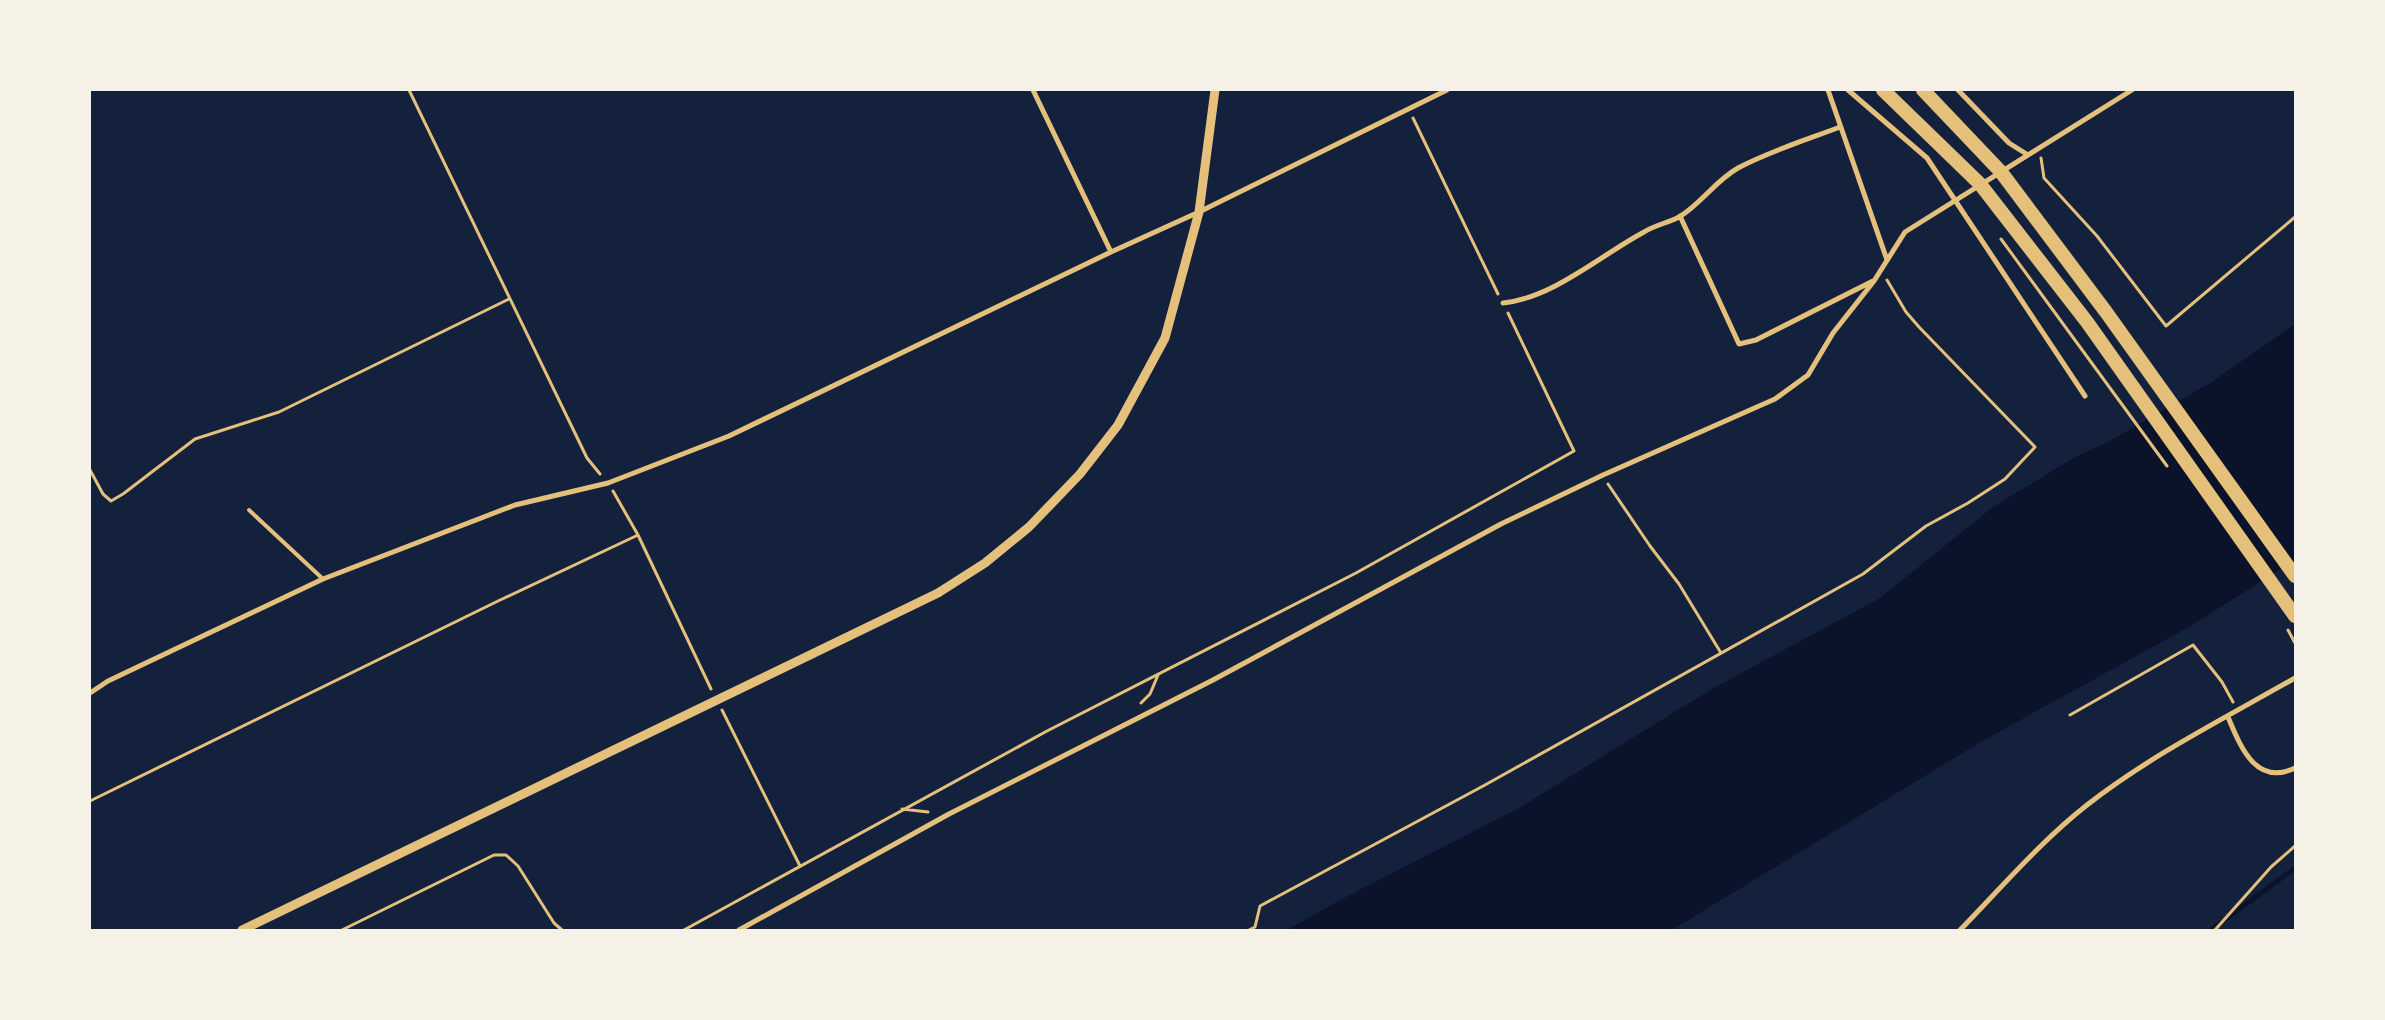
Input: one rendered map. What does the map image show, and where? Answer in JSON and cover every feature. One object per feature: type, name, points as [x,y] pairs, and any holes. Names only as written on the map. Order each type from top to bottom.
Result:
[{"type":"highway","points":[[1883,90],[1980,184],[2087,322],[2295,616]]},
{"type":"highway","points":[[1923,90],[2001,172],[2106,312],[2295,576]]},
{"type":"street","points":[[1033,90],[1111,252]]},
{"type":"street","points":[[242,930],[938,593],[985,564],[1029,527],[1080,474],[1118,425],[1165,338],[1199,212],[1215,90]]},
{"type":"street","points":[[90,693],[108,681],[324,579],[515,505],[608,483],[729,436],[1111,252],[1199,212],[1447,90]]},
{"type":"street","points":[[1828,90],[1887,260]]},
{"type":"street","points":[[1848,90],[1927,158],[2085,396]]},
{"type":"street","points":[[1958,90],[2010,143],[2028,155]]},
{"type":"street","points":[[739,930],[949,814],[1213,680],[1501,524],[1603,475],[1774,399],[1808,375],[1833,333],[1882,270],[1905,232],[2132,90]]},
{"type":"street","points":[[1502,303],[1521,301],[1544,290],[1610,254],[1644,232],[1680,216],[1720,180],[1738,168],[1840,127]]},
{"type":"street","points":[[1680,216],[1739,344],[1747,344],[1756,340],[1874,281]]},
{"type":"street","points":[[1960,930],[2049,839],[2086,806],[2118,782],[2295,678]]},
{"type":"street","points":[[2228,717],[2242,748],[2256,766],[2275,772],[2295,768]]},
{"type":"lane","points":[[249,510],[324,579]]},
{"type":"path","points":[[409,90],[587,458],[608,483],[638,535],[717,701],[800,866]]},
{"type":"path","points":[[684,930],[902,809],[1158,674],[1356,573],[1574,451],[1408,108]]},
{"type":"path","points":[[2039,148],[2044,178],[2097,236],[2166,326],[2295,218]]},
{"type":"path","points":[[1995,232],[2071,334]]},
{"type":"path","points":[[1249,930],[1255,927],[1260,906],[1485,785],[1863,574],[1926,526],[1968,503],[2005,479],[2035,447],[1910,317],[1882,270]]},
{"type":"path","points":[[90,470],[103,494],[111,501],[123,494],[194,439],[279,412],[509,299]]},
{"type":"path","points":[[1603,475],[1645,539],[1678,584],[1721,653]]},
{"type":"path","points":[[90,801],[498,601],[638,535]]},
{"type":"path","points":[[2290,633],[2295,643]]},
{"type":"path","points":[[2070,715],[2193,645],[2222,682],[2238,711]]},
{"type":"path","points":[[1132,722],[1132,712],[1150,694],[1158,674]]},
{"type":"path","points":[[902,809],[949,814]]},
{"type":"path","points":[[2215,930],[2271,867],[2295,846]]},
{"type":"path","points":[[342,930],[494,855],[506,855],[518,866],[554,923],[562,930]]},
{"type":"water","points":[[2295,324],[2295,560],[2189,627],[1984,740],[1672,930],[1287,930],[1340,900],[1519,808],[1710,690],[1880,598],[1993,507],[2077,456],[2108,442],[2210,383]]},
{"type":"waterway","points":[[2211,930],[2295,868]]}]
